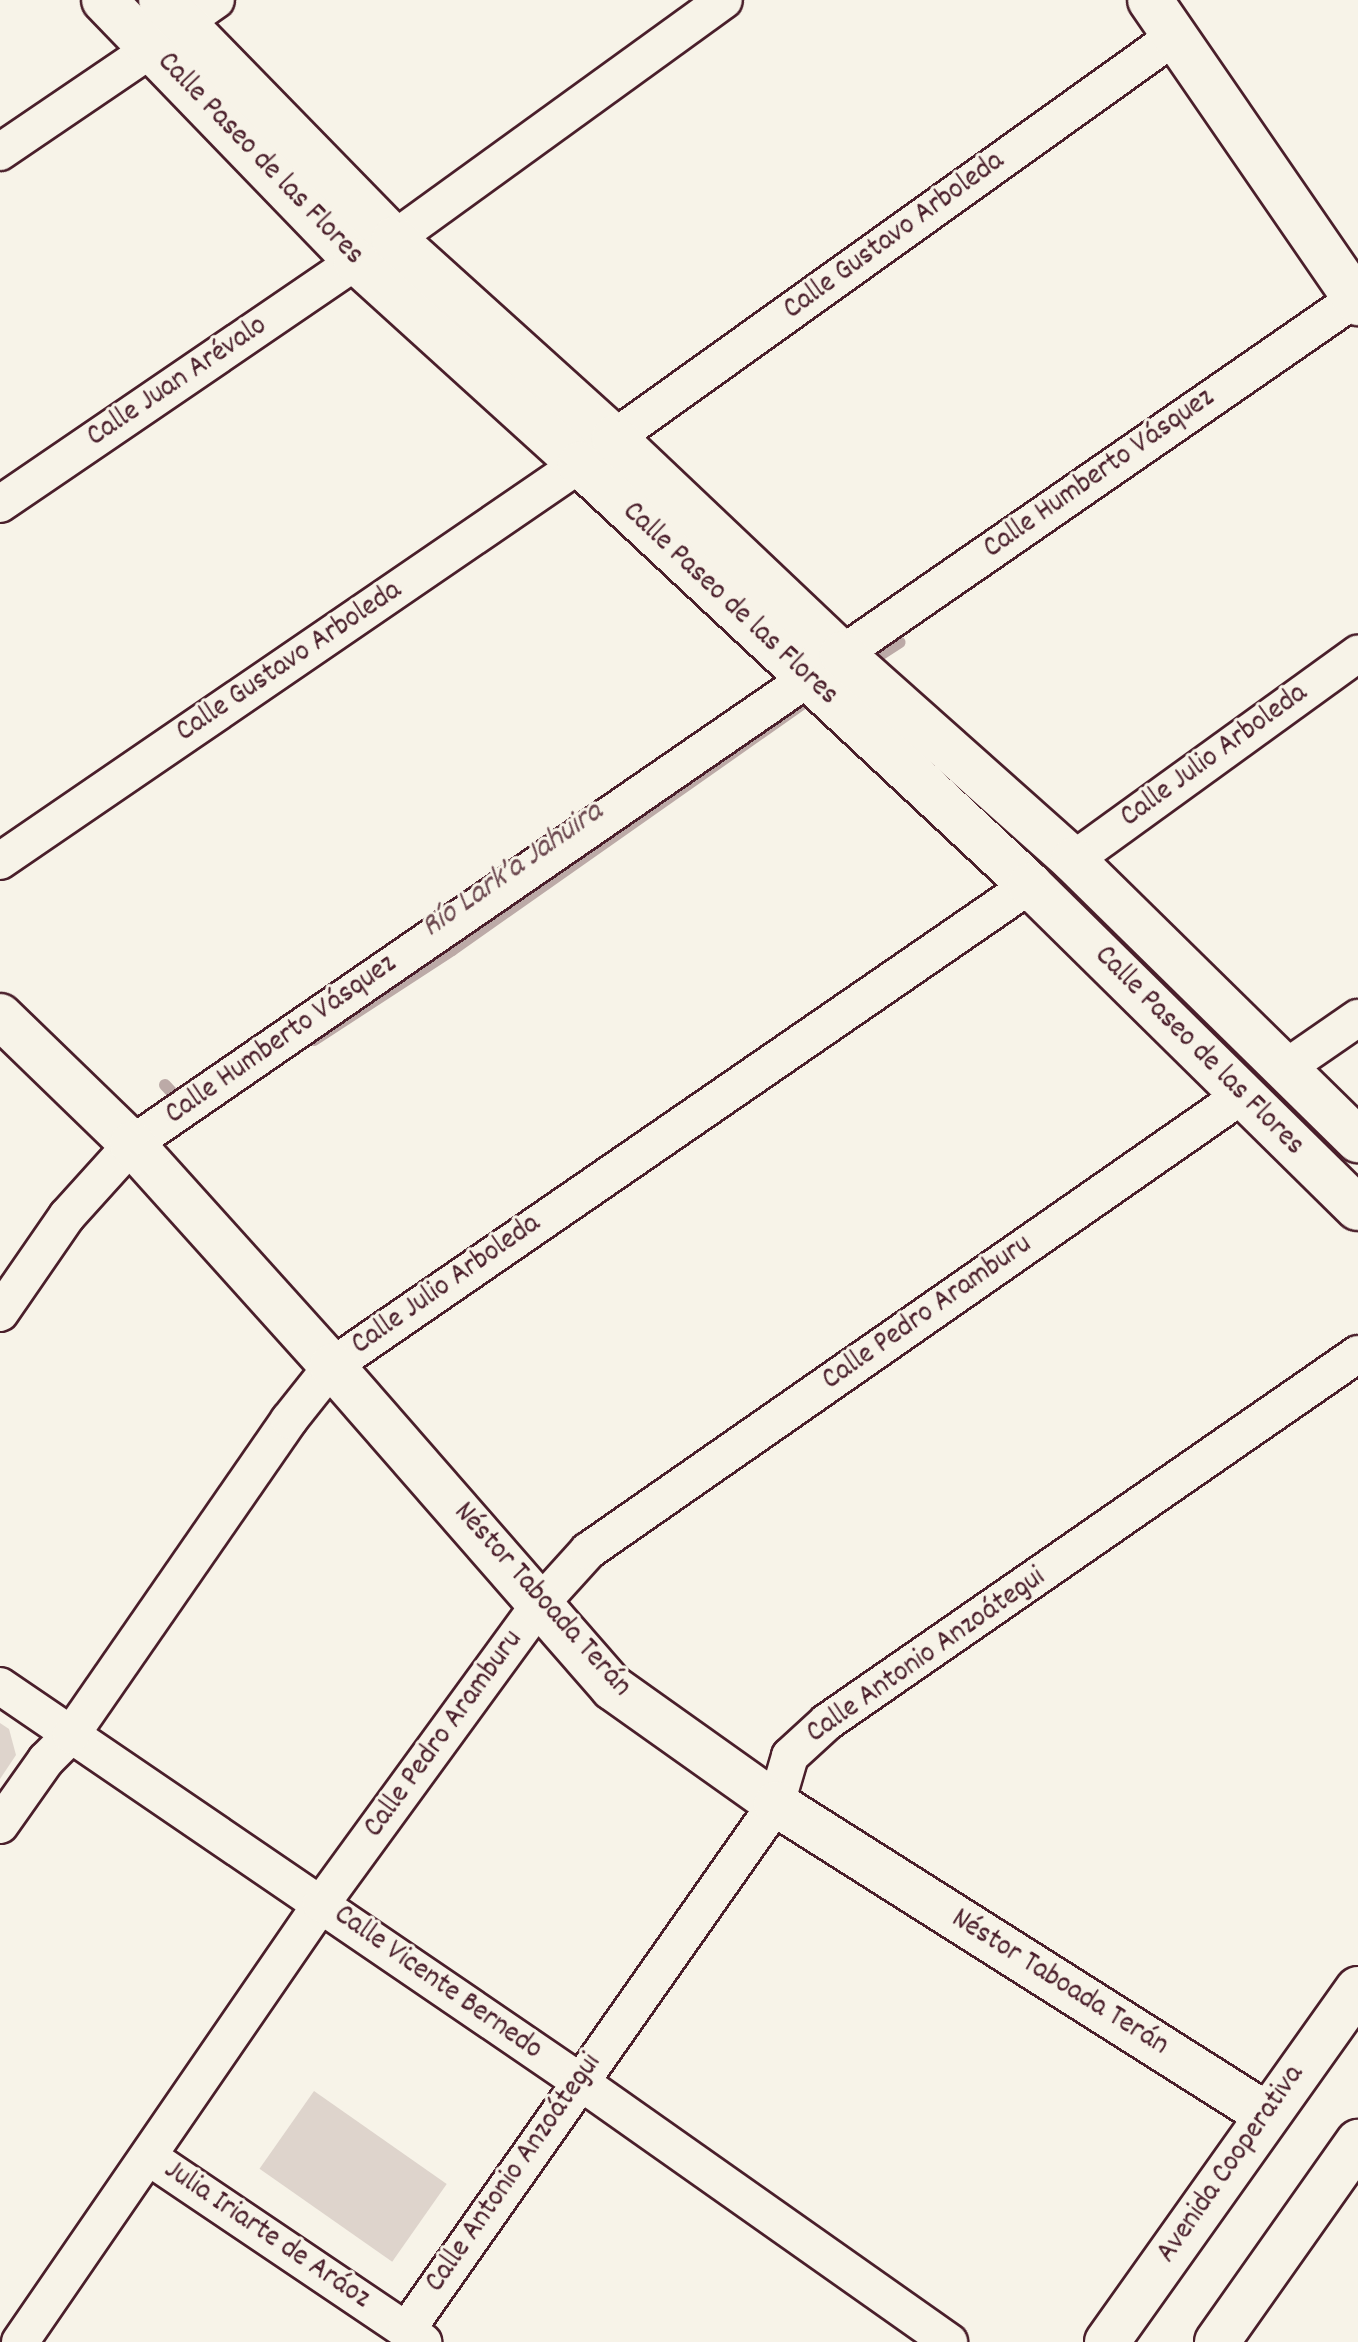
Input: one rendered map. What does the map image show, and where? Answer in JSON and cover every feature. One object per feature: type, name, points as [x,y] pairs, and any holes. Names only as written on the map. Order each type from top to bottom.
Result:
[{"type":"street","name":"Calle Paseo de las Flores","points":[[104,0],[177,18],[394,239],[614,438],[842,654],[1073,860],[1358,1140]]},
{"type":"street","points":[[356,261],[394,239],[724,0]]},
{"type":"street","points":[[1150,0],[1357,300]]},
{"type":"street","name":"Calle Paseo de las Flores","points":[[177,18],[356,261],[580,464],[1030,885],[1358,1208]]},
{"type":"street","points":[[0,152],[177,18]]},
{"type":"street","name":"Calle Gustavo Arboleda","points":[[614,438],[1175,36]]},
{"type":"street","name":"Calle Juan Arévalo","points":[[0,504],[356,261]]},
{"type":"street","name":"Calle Humberto Vásquez","points":[[842,654],[1357,300]]},
{"type":"street","points":[[580,464],[614,438]]},
{"type":"street","name":"Calle Gustavo Arboleda","points":[[0,861],[580,464]]},
{"type":"street","points":[[807,679],[842,654]]},
{"type":"street","name":"Calle Julio Arboleda","points":[[1073,860],[1358,654]]},
{"type":"street","name":"Calle Humberto Vásquez","points":[[0,1313],[67,1216],[132,1144],[807,679]]},
{"type":"street","points":[[1030,885],[1073,860]]},
{"type":"street","name":"Calle Julio Arboleda","points":[[0,1825],[46,1760],[71,1735],[289,1420],[332,1366],[1030,885]]},
{"type":"street","name":"Néstor Taboada Terán","points":[[0,1016],[132,1144],[332,1366],[613,1688],[776,1804],[1267,2115]]},
{"type":"street","points":[[1241,1096],[1358,1018]]},
{"type":"street","name":"Calle Pedro Aramburu","points":[[20,2342],[321,1904],[540,1604],[588,1551],[1241,1096]]},
{"type":"street","name":"Calle Antonio Anzoátegui","points":[[415,2336],[579,2081],[776,1804],[790,1756],[827,1722],[1358,1354]]},
{"type":"street","name":"Calle Vicente Bernedo","points":[[0,1686],[579,2081],[949,2342]]},
{"type":"street","name":"Avenida Cooperativa","points":[[1107,2342],[1358,1989]]},
{"type":"street","points":[[1217,2342],[1356,2150]]},
{"type":"street","name":"Julia Iriarte de Aráoz","points":[[149,2157],[415,2336]]},
{"type":"shaded area","points":[[0,1723],[9,1729],[16,1755],[0,1779]]},
{"type":"shaded area","points":[[314,2091],[447,2184],[392,2262],[260,2169]]},
{"type":"waterway","name":"Río Lark’a Jahuira","points":[[866,664],[900,642]]},
{"type":"waterway","name":"Río Lark’a Jahuira","points":[[314,1040],[452,950],[803,703]]},
{"type":"waterway","name":"Río Lark’a Jahuira","points":[[165,1085],[183,1104]]}]
